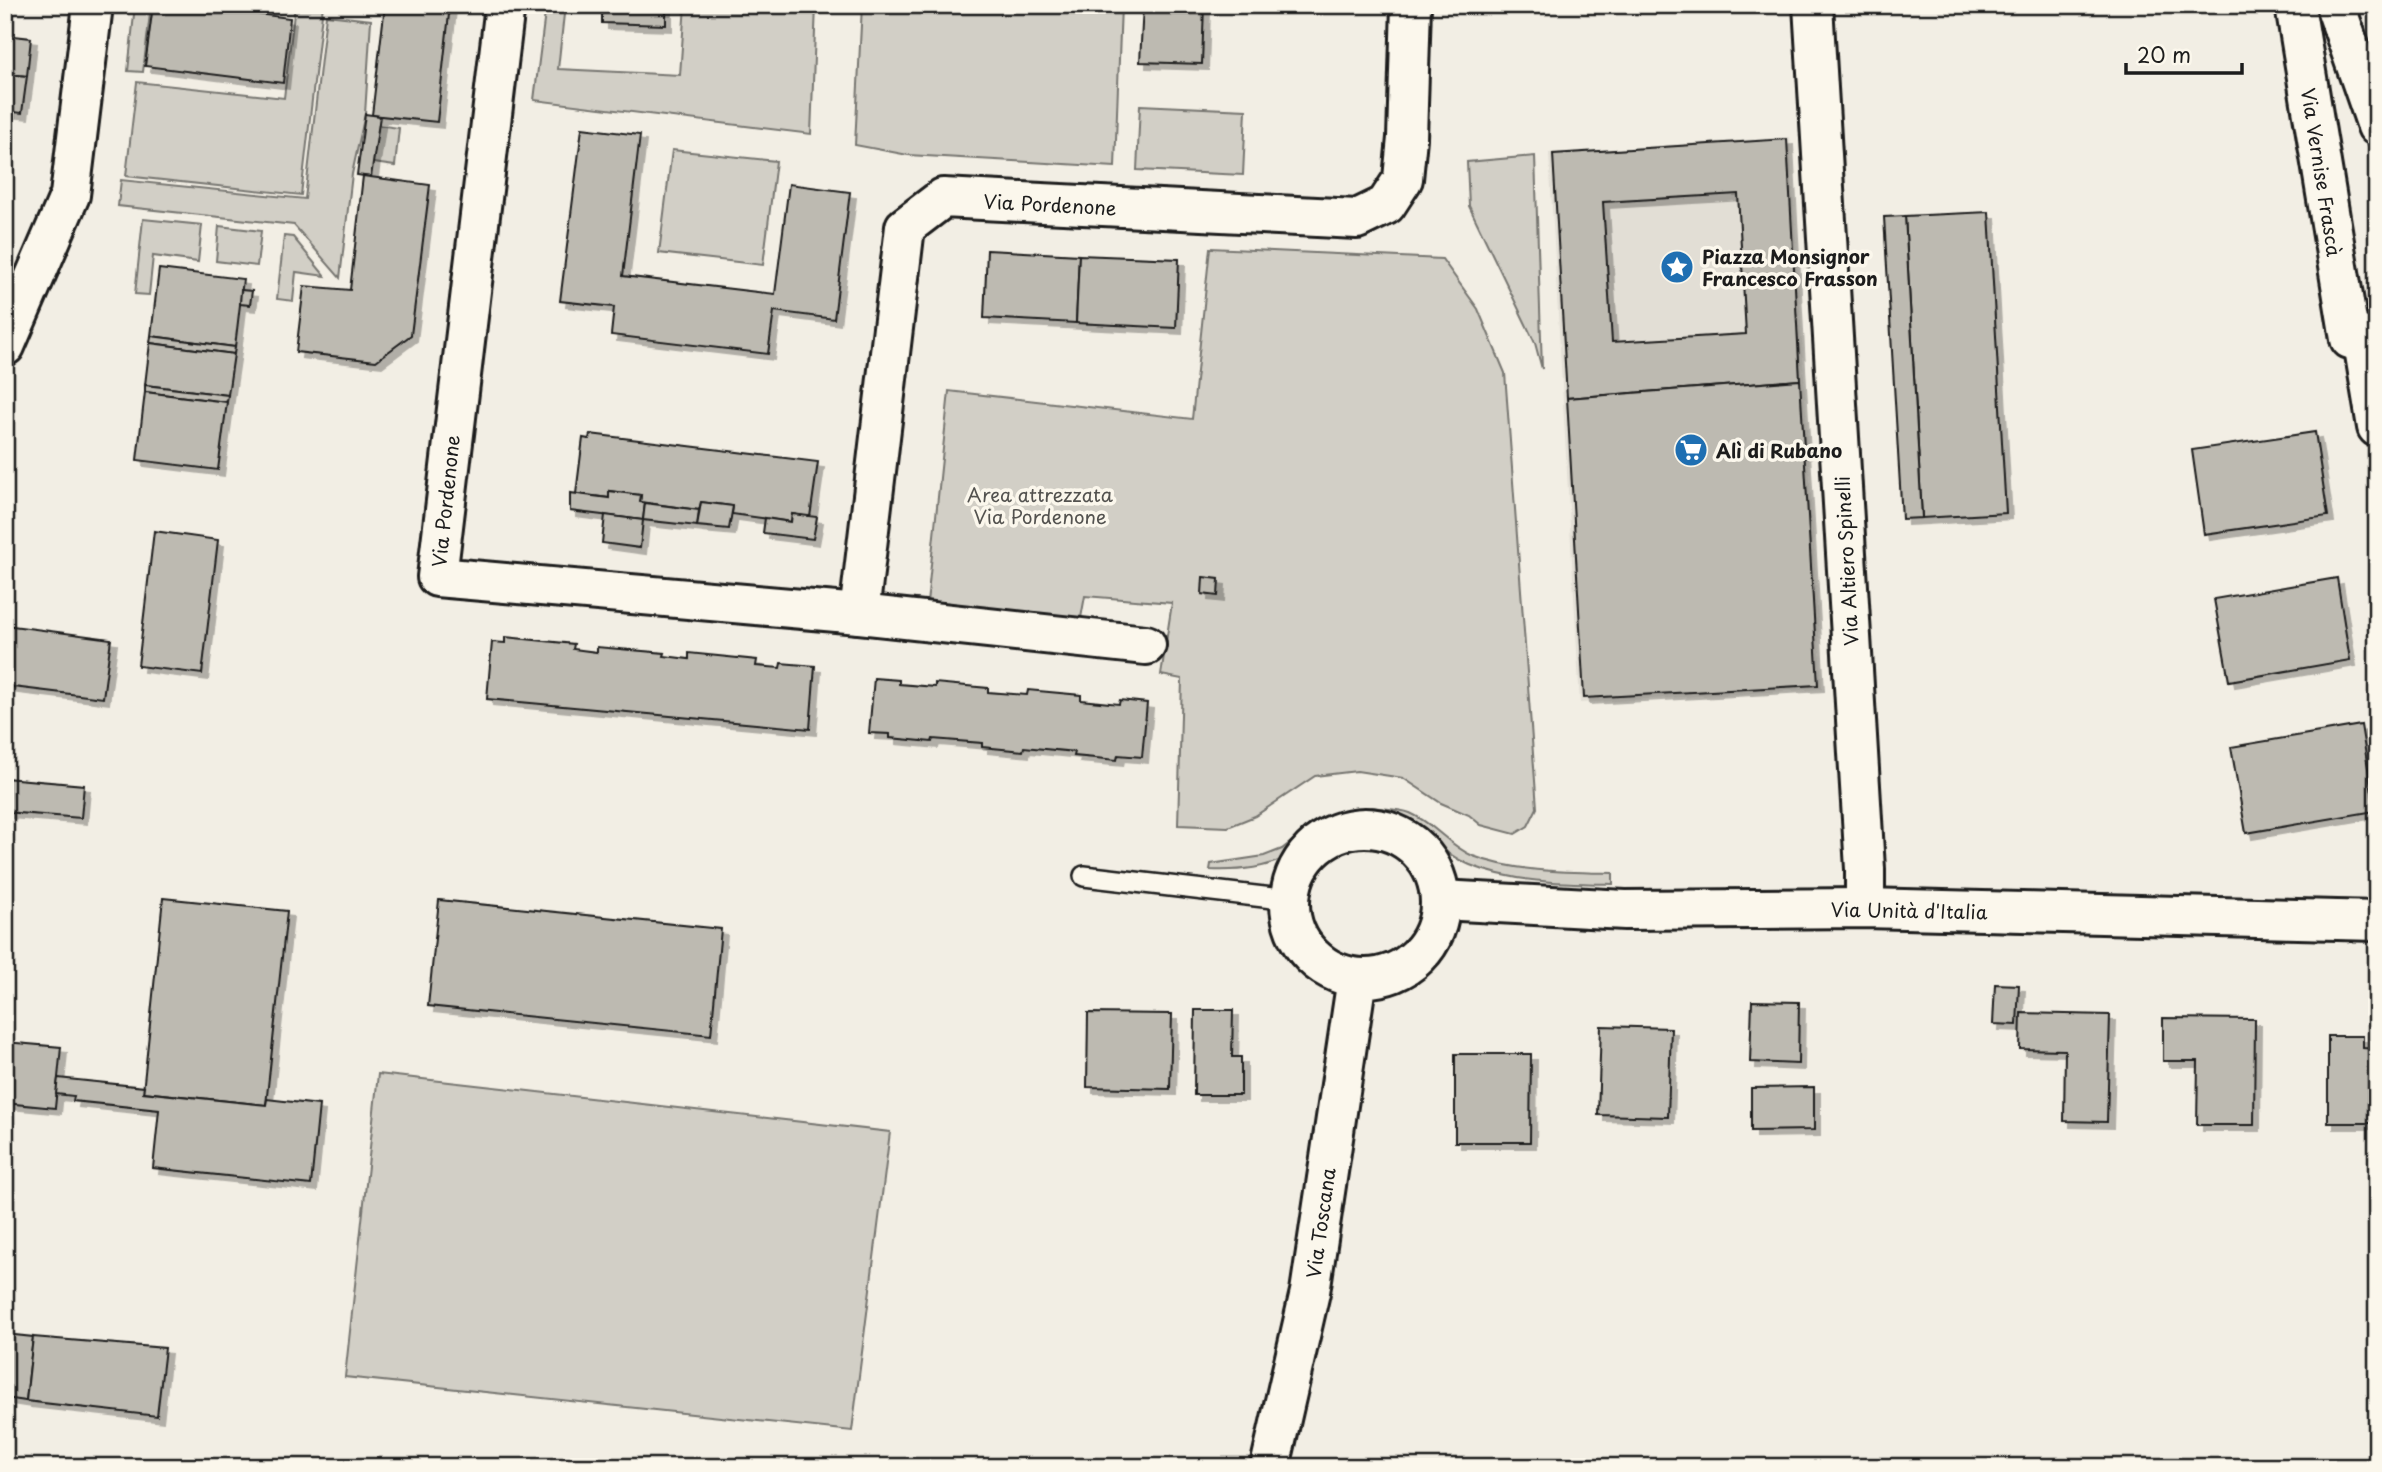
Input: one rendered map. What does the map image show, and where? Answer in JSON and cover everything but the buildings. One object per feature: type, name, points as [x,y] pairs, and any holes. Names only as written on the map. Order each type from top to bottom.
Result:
[{"type":"street","points":[[5,346],[70,195],[93,5]]},
{"type":"street","name":"Via Pordenone","points":[[505,5],[437,577],[859,614],[1146,645]]},
{"type":"street","name":"Via Pordenone","points":[[859,614],[905,228],[943,198],[1357,219],[1386,205],[1403,179],[1407,138],[1411,5]]},
{"type":"street","name":"Via Altiero Spinelli","points":[[1813,5],[1865,908]]},
{"type":"street","name":"Via Vernise Frascà","points":[[2295,5],[2356,337],[2377,427]]},
{"type":"street","points":[[2335,5],[2377,126]]},
{"type":"street","points":[[1352,828],[1378,828],[1402,836],[1422,853],[1436,874],[1441,900],[1438,922],[1430,942],[1417,958],[1399,971],[1378,977],[1357,978],[1338,973],[1308,952],[1298,936],[1290,900],[1295,875],[1308,853],[1329,836],[1352,828]]},
{"type":"street","name":"Via Unità d'Italia","points":[[1441,900],[1625,910],[1865,908],[2377,921]]},
{"type":"street","name":"Via Toscana","points":[[1270,1467],[1310,1292],[1357,978]]},
{"type":"lane","points":[[1084,876],[1290,900]]},
{"type":"shaded area","points":[[1790,137],[1822,689],[1580,703],[1549,153]]},
{"type":"green space","points":[[135,5],[151,5],[143,72],[128,71]]},
{"type":"green space","points":[[295,5],[323,5],[301,195],[126,176],[137,82],[284,98]]},
{"type":"green space","points":[[546,5],[565,5],[558,69],[680,75],[685,5],[816,5],[811,134],[534,100]]},
{"type":"green space","points":[[862,5],[1121,5],[1115,167],[908,155],[855,145]]},
{"type":"green space","points":[[326,15],[371,20],[365,114],[352,174],[340,278],[294,225],[118,206],[121,180],[305,199]]},
{"type":"green space","points":[[1140,105],[1246,110],[1243,175],[1137,170]]},
{"type":"green space","points":[[370,124],[399,128],[395,166],[366,162]]},
{"type":"green space","points":[[672,150],[776,161],[763,265],[659,253]]},
{"type":"green space","points":[[1535,156],[1542,369],[1535,343],[1469,206],[1467,162]]},
{"type":"green space","points":[[143,219],[202,225],[198,262],[153,256],[149,295],[135,294]]},
{"type":"green space","points":[[219,226],[261,231],[257,266],[216,261]]},
{"type":"green space","points":[[284,236],[293,237],[325,276],[296,272],[293,301],[277,299]]},
{"type":"green space","name":"Area attrezzata Via Pordenone","points":[[1210,248],[1442,259],[1478,309],[1505,373],[1537,808],[1528,826],[1515,834],[1481,825],[1469,815],[1441,803],[1403,778],[1357,771],[1315,776],[1255,816],[1228,827],[1178,825],[1182,679],[1161,675],[1172,603],[1085,596],[1081,618],[927,603],[949,391],[1192,419]]},
{"type":"green space","points":[[1372,807],[1419,817],[1473,856],[1506,865],[1541,870],[1613,873],[1613,884],[1540,881],[1487,871],[1457,859],[1403,822],[1372,816],[1357,816],[1334,823],[1299,849],[1270,864],[1210,870],[1211,864],[1264,856],[1282,849],[1323,817]]},
{"type":"green space","points":[[378,1074],[890,1132],[852,1431],[345,1377]]},
{"type":"place","name":"Piazza Monsignor Francesco Frasson","points":[[1677,267]]},
{"type":"place","name":"Alì di Rubano","points":[[1691,450]]}]
